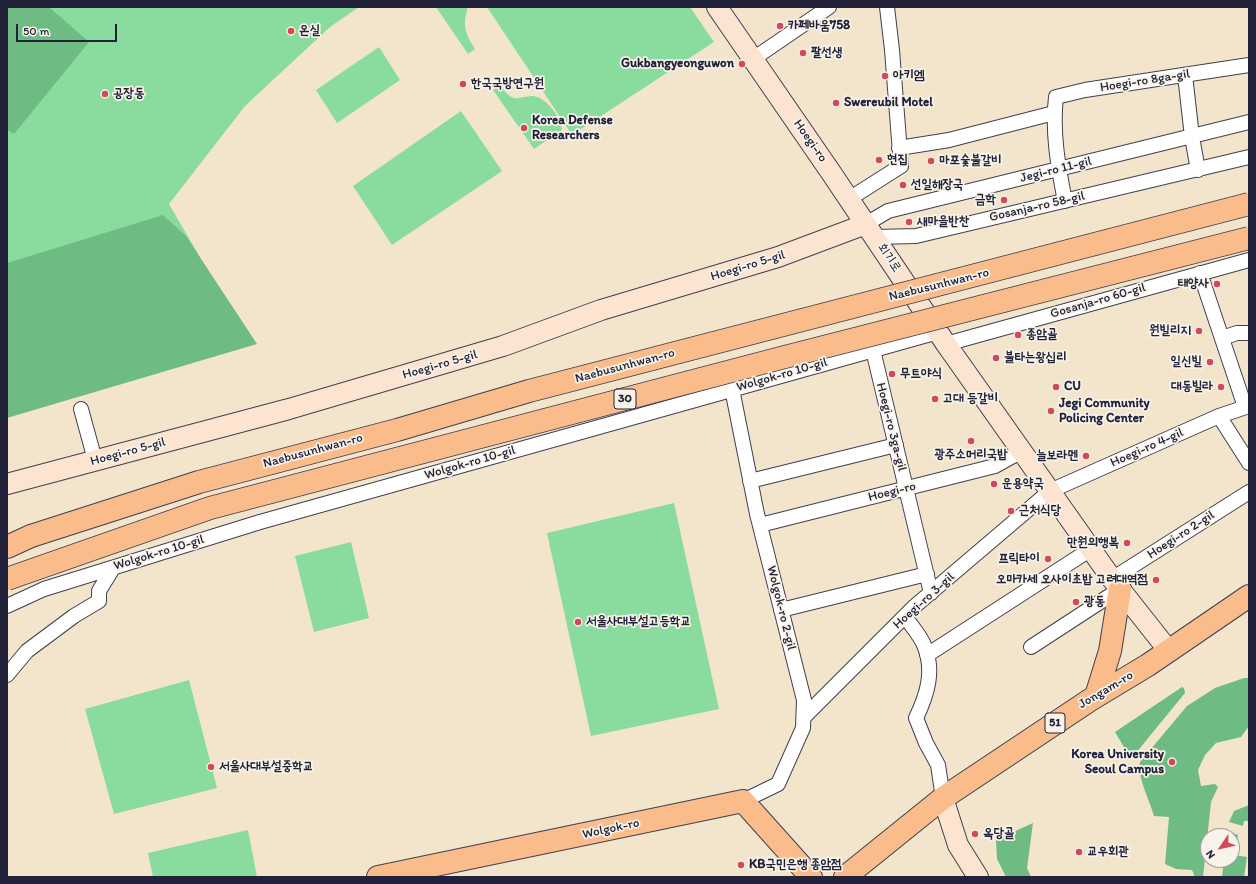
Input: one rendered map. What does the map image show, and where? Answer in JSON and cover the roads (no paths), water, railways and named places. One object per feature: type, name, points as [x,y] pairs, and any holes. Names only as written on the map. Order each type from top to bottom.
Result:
[{"type":"main road","name":"Naebusunhwan-ro","points":[[7,547],[31,536],[199,482],[397,430],[537,389],[1249,204]]},
{"type":"main road","name":"30","points":[[7,578],[210,508],[804,352],[1249,238]]},
{"type":"main road","points":[[7,540],[31,536]]},
{"type":"main road","points":[[1096,696],[1110,651],[1116,584]]},
{"type":"main road","name":"Jongam-ro","points":[[845,877],[943,798],[1096,696],[1169,651],[1249,596]]},
{"type":"main road","points":[[743,801],[811,877]]},
{"type":"main road","name":"Wolgok-ro","points":[[378,877],[743,801]]},
{"type":"street","name":"Hoegi-ro","points":[[717,7],[871,231]]},
{"type":"street","points":[[753,59],[829,7]]},
{"type":"street","points":[[849,199],[901,166],[892,50],[887,7]]},
{"type":"street","name":"Hoegi-ro 8ga-gil","points":[[1065,201],[1058,170],[1054,113],[1056,97],[1085,90],[1249,65]]},
{"type":"street","points":[[1185,75],[1192,137],[1198,170]]},
{"type":"street","points":[[899,148],[949,140],[1054,113]]},
{"type":"street","name":"Jegi-ro 11-gil","points":[[871,231],[888,211],[1249,122]]},
{"type":"street","name":"Gosanja-ro 58-gil","points":[[871,231],[916,236],[1249,158]]},
{"type":"street","name":"회기로","points":[[871,231],[942,338]]},
{"type":"street","name":"Hoegi-ro 5-gil","points":[[7,484],[289,409],[503,346],[601,310],[871,231]]},
{"type":"street","name":"Gosanja-ro 60-gil","points":[[942,338],[1249,260]]},
{"type":"street","name":"Hoegi-ro 4-gil","points":[[1050,491],[1219,416],[1247,406],[1200,273]]},
{"type":"street","points":[[1222,338],[1237,333],[1249,333]]},
{"type":"street","points":[[942,338],[1116,584],[1144,617],[1169,651]]},
{"type":"street","name":"Wolgok-ro 10-gil","points":[[7,606],[44,589],[260,522],[873,350],[942,338]]},
{"type":"street","name":"Hoegi-ro 3ga-gil","points":[[873,350],[931,593]]},
{"type":"street","name":"Wolgok-ro 2-gil","points":[[732,389],[760,525],[804,700],[804,728],[778,784],[743,801]]},
{"type":"street","points":[[81,409],[95,460]]},
{"type":"street","points":[[1219,416],[1249,463]]},
{"type":"street","points":[[750,481],[896,445]]},
{"type":"street","name":"Hoegi-ro","points":[[760,525],[999,465],[1022,451]]},
{"type":"street","name":"Hoegi-ro 3-gil","points":[[804,717],[905,616],[1050,491]]},
{"type":"street","name":"Hoegi-ro 2-gil","points":[[1116,584],[1249,492]]},
{"type":"street","points":[[927,655],[1091,549]]},
{"type":"street","points":[[7,675],[27,651],[74,616],[98,601],[98,591],[113,568]]},
{"type":"street","points":[[781,610],[927,574]]},
{"type":"street","points":[[1031,647],[1116,584]]},
{"type":"street","points":[[905,616],[924,645],[931,669],[926,696],[916,718],[926,743],[938,764],[943,798],[958,845],[978,877]]},
{"type":"place","name":"카페바움758","points":[[780,26]]},
{"type":"place","name":"온실","points":[[291,31]]},
{"type":"place","name":"팔선생","points":[[803,53]]},
{"type":"place","name":"Gukbangyeonguwon","points":[[742,64]]},
{"type":"place","name":"아키엠","points":[[885,76]]},
{"type":"place","name":"한국국방연구원","points":[[463,84]]},
{"type":"place","name":"공장동","points":[[105,94]]},
{"type":"place","name":"Swereubil Motel","points":[[836,103]]},
{"type":"place","name":"Korea Defense Researchers","points":[[524,128]]},
{"type":"place","name":"현집","points":[[879,160]]},
{"type":"place","name":"마포숯불갈비","points":[[931,161]]},
{"type":"place","name":"선일해장국","points":[[903,185]]},
{"type":"place","name":"금학","points":[[1004,200]]},
{"type":"place","name":"새마을반찬","points":[[909,222]]},
{"type":"place","name":"태양사","points":[[1217,284]]},
{"type":"place","name":"원빌리지","points":[[1199,331]]},
{"type":"place","name":"종암골","points":[[1018,335]]},
{"type":"place","name":"불타는왕십리","points":[[996,358]]},
{"type":"place","name":"일신빌","points":[[1210,362]]},
{"type":"place","name":"무트야식","points":[[892,374]]},
{"type":"place","name":"CU","points":[[1056,387]]},
{"type":"place","name":"대동빌라","points":[[1221,387]]},
{"type":"place","name":"고대 등갈비","points":[[935,399]]},
{"type":"place","name":"Jegi Community Policing Center","points":[[1051,411]]},
{"type":"place","name":"광주소머리국밥","points":[[971,441]]},
{"type":"place","name":"늘보라멘","points":[[1086,456]]},
{"type":"place","name":"운용약국","points":[[994,484]]},
{"type":"place","name":"근처식당","points":[[1011,511]]},
{"type":"place","name":"만원의행복","points":[[1127,543]]},
{"type":"place","name":"프릭타이","points":[[1048,559]]},
{"type":"place","name":"오마카세 오사이초밥 고려대역점","points":[[1156,580]]},
{"type":"place","name":"광동","points":[[1076,602]]},
{"type":"place","name":"서울사대부설고등학교","points":[[578,622]]},
{"type":"place","name":"Korea University Seoul Campus","points":[[1172,762]]},
{"type":"place","name":"서울사대부설중학교","points":[[211,767]]},
{"type":"place","name":"옥당골","points":[[975,834]]},
{"type":"place","name":"교우회관","points":[[1079,852]]},
{"type":"place","name":"KB국민은행 종암점","points":[[741,865]]}]
